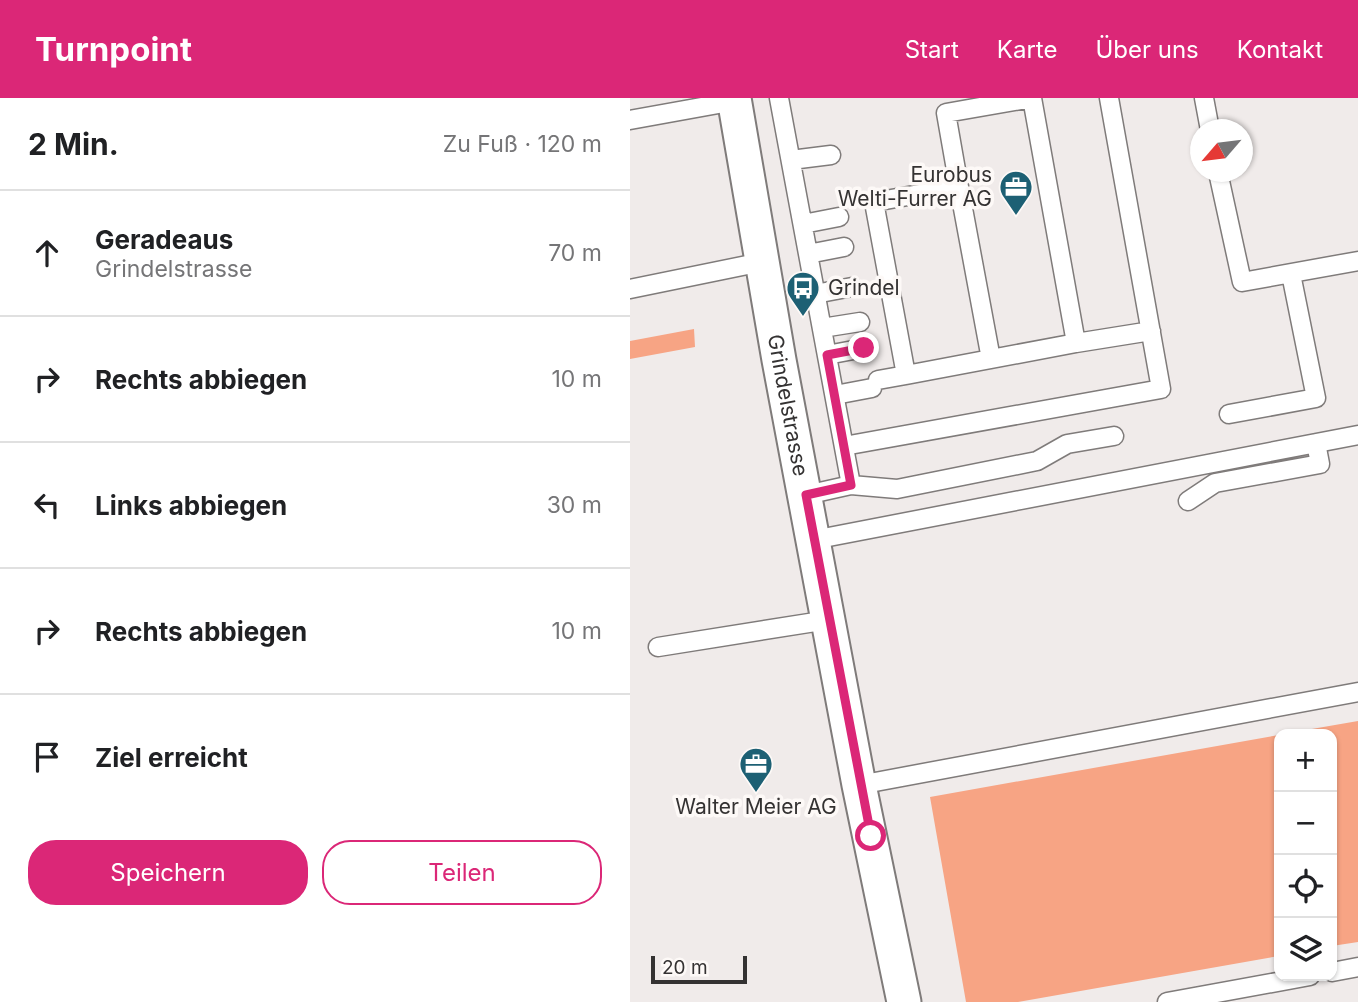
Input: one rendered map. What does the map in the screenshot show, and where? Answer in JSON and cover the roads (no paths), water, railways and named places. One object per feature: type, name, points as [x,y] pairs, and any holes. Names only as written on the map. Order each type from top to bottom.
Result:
[{"type":"street","name":"Grindelstrasse","points":[[735,99],[762,262],[859,785],[895,1001]]},
{"type":"lane","points":[[779,98],[851,485]]},
{"type":"lane","points":[[991,359],[946,113],[1032,98],[1076,343]]},
{"type":"lane","points":[[844,446],[1161,389],[1108,98]]},
{"type":"lane","points":[[1204,98],[1208,119]]},
{"type":"lane","points":[[630,120],[735,99]]},
{"type":"lane","points":[[791,160],[831,155]]},
{"type":"lane","points":[[1220,182],[1242,282],[1358,261]]},
{"type":"lane","points":[[906,374],[874,202],[959,187]]},
{"type":"lane","points":[[803,224],[839,217]]},
{"type":"lane","points":[[808,254],[844,247]]},
{"type":"lane","points":[[630,289],[762,262]]},
{"type":"lane","points":[[1229,414],[1316,398],[1291,274]]},
{"type":"lane","points":[[816,294],[852,287]]},
{"type":"lane","points":[[822,328],[860,322]]},
{"type":"lane","points":[[835,395],[906,374],[1150,331]]},
{"type":"lane","points":[[827,355],[864,348]]},
{"type":"lane","points":[[813,540],[1358,435]]},
{"type":"lane","points":[[806,495],[851,485],[897,489],[1037,461],[1068,444],[1114,436]]},
{"type":"lane","points":[[1188,501],[1215,483],[1320,464],[1316,443]]},
{"type":"lane","points":[[658,647],[828,620]]},
{"type":"lane","points":[[859,785],[1358,692]]},
{"type":"lane","points":[[1337,971],[1358,967]]},
{"type":"lane","points":[[1167,1002],[1282,981]]},
{"type":"place","name":"Eurobus Welti-Furrer AG","points":[[1016,217]]},
{"type":"place","name":"Grindel","points":[[803,318]]},
{"type":"place","name":"Walter Meier AG","points":[[756,794]]}]
